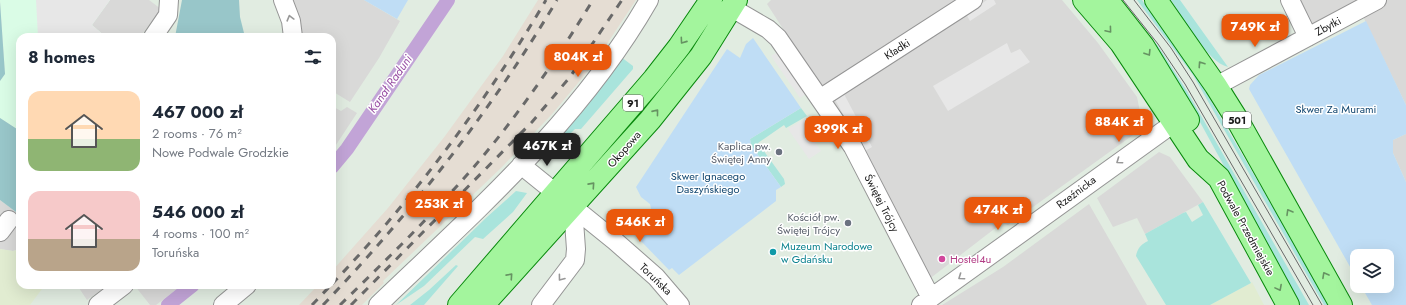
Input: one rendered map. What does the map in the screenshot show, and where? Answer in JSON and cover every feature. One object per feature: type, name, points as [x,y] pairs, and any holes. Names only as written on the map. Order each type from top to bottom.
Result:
[{"type":"main road","name":"Podwale Przedmiejskie","points":[[1084,0],[1121,43],[1198,158],[1219,178],[1288,305]]},
{"type":"main road","points":[[1107,0],[1125,21],[1152,59],[1219,178]]},
{"type":"main road","name":"501","points":[[1156,0],[1216,86],[1341,305]]},
{"type":"main road","name":"91","points":[[459,305],[654,79],[708,3]]},
{"type":"main road","name":"Okopowa","points":[[573,207],[617,158],[686,76],[717,32],[734,4]]},
{"type":"main road","name":"91","points":[[484,305],[573,207]]},
{"type":"street","points":[[156,33],[168,15],[169,0]]},
{"type":"street","points":[[283,0],[291,21],[292,33]]},
{"type":"street","points":[[378,305],[521,165],[581,99],[622,43],[649,0]]},
{"type":"street","name":"Kładki","points":[[821,98],[973,0]]},
{"type":"street","points":[[1290,0],[1308,37]]},
{"type":"street","name":"Zbytki","points":[[1216,86],[1308,37],[1355,5],[1376,0]]},
{"type":"street","name":"Świętej Trójcy","points":[[734,4],[778,38],[854,147],[926,302]]},
{"type":"street","name":"Rzeźnicka","points":[[926,302],[1174,122]]},
{"type":"street","name":"Toruńska","points":[[521,165],[656,277],[680,305]]},
{"type":"street","points":[[541,305],[574,260],[576,250],[573,207]]},
{"type":"street","points":[[98,305],[119,289]]},
{"type":"street","points":[[224,305],[242,289]]},
{"type":"shaded area","points":[[0,0],[110,0],[92,25],[101,33],[16,33],[16,128],[0,118],[0,81],[5,74]]},
{"type":"shaded area","points":[[36,0],[110,0],[92,25],[101,33],[38,33]]},
{"type":"shaded area","points":[[110,0],[149,0],[161,9],[143,33],[101,33],[91,25]]},
{"type":"shaded area","points":[[182,0],[239,0],[240,17],[244,33],[176,33]]},
{"type":"shaded area","points":[[291,0],[364,0],[400,21],[379,58],[350,102],[336,93],[336,33],[299,33]]},
{"type":"shaded area","points":[[538,0],[636,0],[593,65],[553,113],[502,167],[383,281],[384,283],[362,305],[299,305],[314,289],[336,289],[336,266],[388,208],[445,136],[503,56]]},
{"type":"shaded area","points":[[771,0],[1062,0],[1098,43],[1137,97],[1142,122],[1140,130],[1008,225],[1002,223],[928,280],[838,114],[767,4]]},
{"type":"shaded area","points":[[987,0],[994,0],[996,4],[970,21],[966,14]]},
{"type":"shaded area","points":[[1121,0],[1158,46],[1187,91],[1309,305],[1300,305],[1183,91]]},
{"type":"shaded area","points":[[1137,0],[1142,0],[1201,84],[1277,214],[1302,251],[1333,305],[1324,305],[1193,75]]},
{"type":"shaded area","points":[[1171,0],[1180,0],[1228,67],[1212,57],[1204,48]]},
{"type":"shaded area","points":[[1297,0],[1406,0],[1406,105],[1357,4],[1311,29]]},
{"type":"shaded area","points":[[0,2],[5,74],[0,81]]},
{"type":"shaded area","points":[[1007,43],[1011,53],[1020,49],[1030,62],[948,111],[933,86]]},
{"type":"shaded area","points":[[780,50],[809,92],[800,98],[771,56]]},
{"type":"shaded area","points":[[621,57],[633,66],[633,69],[581,129],[575,129],[557,147],[558,150],[550,160],[550,152]]},
{"type":"shaded area","points":[[844,94],[872,147],[863,152],[835,99]]},
{"type":"shaded area","points":[[347,107],[357,113],[336,145],[336,108],[341,111]]},
{"type":"shaded area","points":[[801,108],[807,116],[786,128],[784,125],[758,143],[784,179],[785,184],[781,187],[751,145],[750,139]]},
{"type":"shaded area","points":[[0,118],[16,128],[16,212],[0,200]]},
{"type":"shaded area","points":[[805,119],[815,133],[811,136],[821,151],[809,159],[788,129]]},
{"type":"shaded area","points":[[1406,134],[1406,182],[1393,153],[1393,140]]},
{"type":"shaded area","points":[[1159,152],[1170,157],[1203,202],[1145,234],[1137,218],[1113,227],[1097,198]]},
{"type":"shaded area","points":[[516,191],[527,193],[513,212],[483,239],[475,237],[424,286],[396,305],[487,217]]},
{"type":"shaded area","points":[[0,200],[16,212],[16,250],[0,249]]},
{"type":"shaded area","points":[[1203,202],[1251,283],[1210,305],[1166,305],[1136,256],[1137,251],[1141,245],[1148,241],[1145,234],[1183,213],[1186,212],[1192,222],[1203,215],[1198,205]]},
{"type":"shaded area","points":[[1089,204],[1147,305],[942,305],[1003,267]]},
{"type":"shaded area","points":[[0,249],[16,250],[16,289],[42,289],[30,305],[0,305]]},
{"type":"shaded area","points":[[456,265],[458,266],[424,305],[410,305],[429,290]]},
{"type":"shaded area","points":[[1252,282],[1264,305],[1210,305],[1251,283]]},
{"type":"shaded area","points":[[80,289],[102,289],[87,300]]},
{"type":"shaded area","points":[[137,289],[177,289],[156,305],[150,305]]},
{"type":"green space","points":[[364,0],[408,0],[397,19]]},
{"type":"green space","name":"Skwer Za Murami","points":[[1366,21],[1406,105],[1406,134],[1393,140],[1393,153],[1406,182],[1406,305],[1372,305],[1365,293],[1394,293],[1394,249],[1350,249],[1350,267],[1249,89],[1250,85],[1259,75]]},
{"type":"green space","name":"Skwer Ignacego Daszyńskiego","points":[[753,38],[801,108],[750,139],[751,145],[781,187],[776,190],[776,201],[679,275],[672,268],[669,270],[638,238],[636,228],[652,213],[650,204],[641,197],[636,187],[727,49],[740,58],[746,44]]},
{"type":"waterway","name":"Kanał Raduni","points":[[336,162],[347,149],[448,0]]},
{"type":"waterway","name":"Kanał Raduni","points":[[168,305],[188,289]]},
{"type":"tram line","points":[[1123,0],[1158,44],[1185,84],[1313,305]]},
{"type":"tram line","points":[[1134,0],[1171,48],[1193,82],[1322,305]]},
{"type":"railway","points":[[336,280],[392,218],[447,148],[499,75],[546,0]]},
{"type":"railway","points":[[323,305],[388,234],[449,159],[505,81],[557,0]]},
{"type":"railway","points":[[340,305],[443,201],[495,142],[530,96],[593,0]]},
{"type":"railway","points":[[351,305],[532,122],[570,77],[622,0]]},
{"type":"railway","points":[[312,305],[327,289]]},
{"type":"place","name":"Kaplica pw. Świętej Anny","points":[[779,152]]},
{"type":"place","name":"Kościół pw. Świętej Trójcy","points":[[848,223]]},
{"type":"place","name":"Muzeum Narodowe w Gdańsku","points":[[773,252]]},
{"type":"place","name":"Hostel4u","points":[[942,259]]}]
